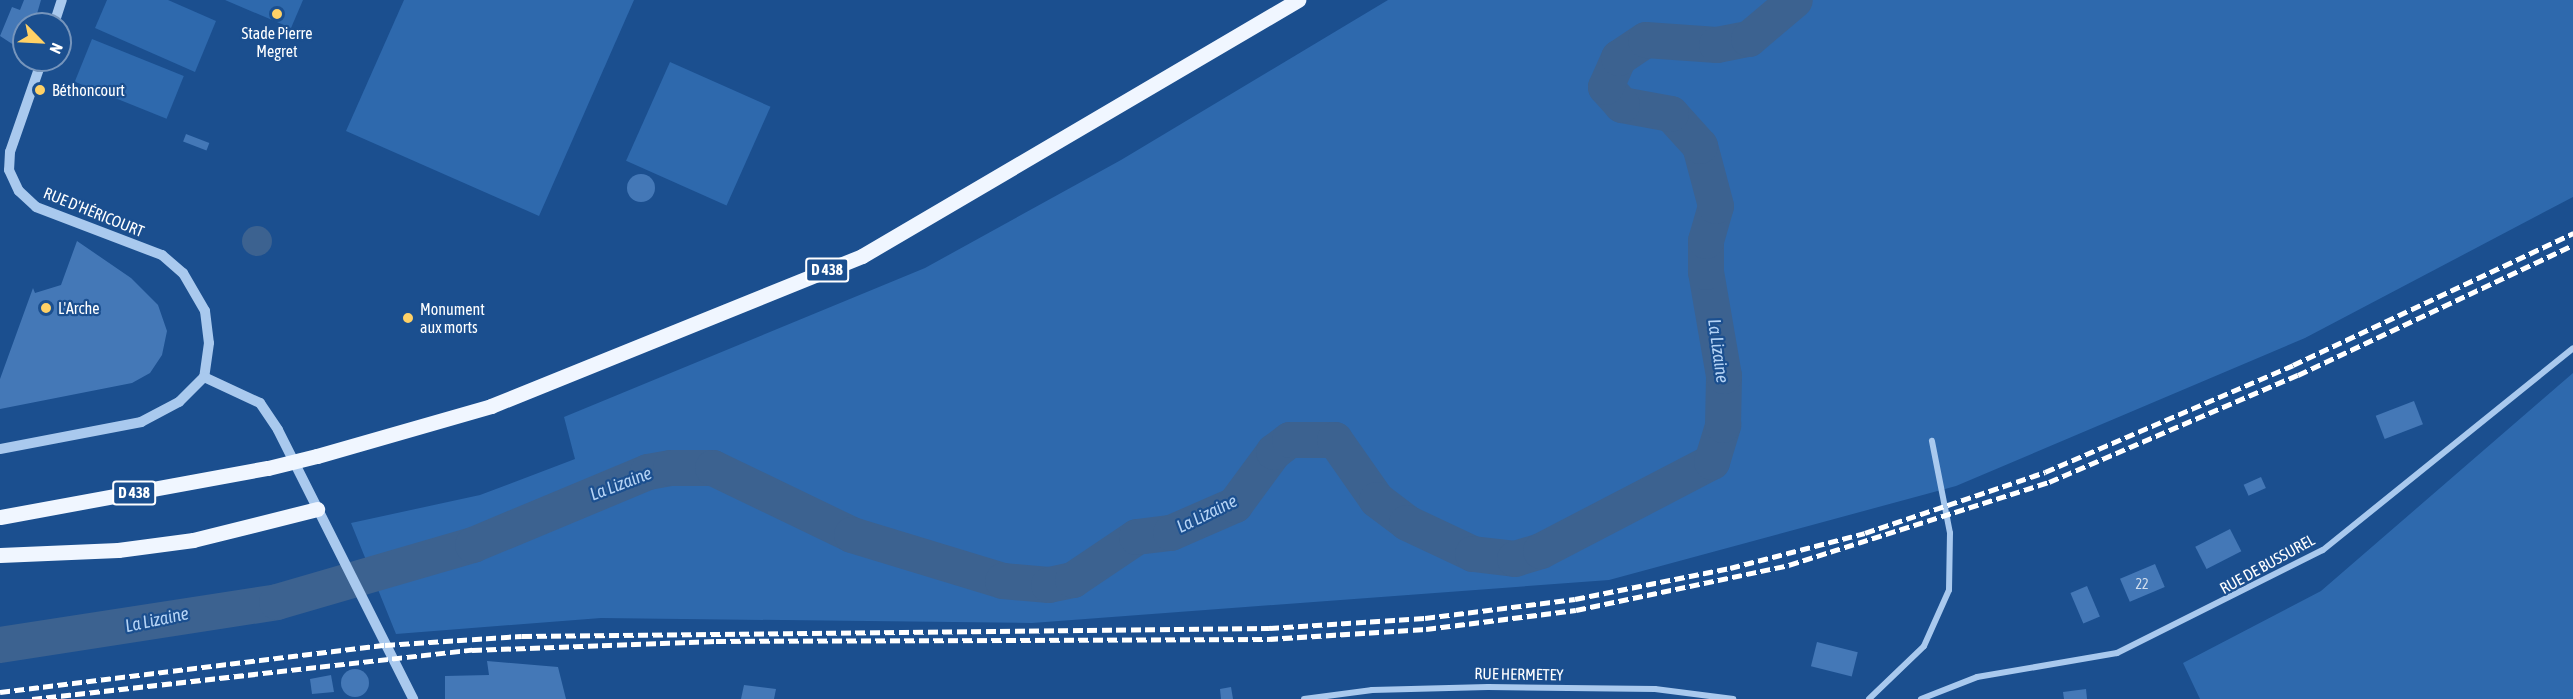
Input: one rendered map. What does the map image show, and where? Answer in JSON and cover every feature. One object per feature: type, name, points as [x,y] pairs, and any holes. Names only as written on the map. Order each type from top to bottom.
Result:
[{"type":"main road","name":"D 438","points":[[0,517],[268,468],[491,406],[862,256],[1298,0]]},
{"type":"main road","points":[[0,555],[118,550],[193,540],[317,509]]},
{"type":"street","name":"RUE D'HÉRICOURT","points":[[38,72],[10,152],[9,170],[19,191],[36,207],[162,255],[183,273],[205,311],[209,343],[204,377]]},
{"type":"street","name":"RUE DE BUSSUREL","points":[[1921,699],[1977,677],[2117,653],[2323,550],[2573,348]]},
{"type":"street","points":[[0,450],[141,422],[179,402],[204,377],[260,403],[288,447],[377,631],[413,699]]},
{"type":"street","points":[[1869,699],[1924,646],[1949,590],[1950,533],[1932,441]]},
{"type":"street","name":"RUE HERMETEY","points":[[1304,699],[1372,690],[1488,687],[1655,689],[1733,699]]},
{"type":"shaded area","points":[[107,0],[168,0],[216,21],[195,72],[95,28]]},
{"type":"shaded area","name":"Stade Pierre Megret","points":[[225,0],[303,0],[291,28]]},
{"type":"shaded area","points":[[404,0],[634,0],[539,216],[346,131]]},
{"type":"shaded area","points":[[1388,0],[2573,0],[2573,197],[2305,338],[1956,486],[1609,580],[1032,623],[601,618],[396,634],[351,523],[480,495],[575,459],[564,417],[925,268],[1121,160]]},
{"type":"shaded area","points":[[92,39],[184,76],[167,119],[75,82]]},
{"type":"shaded area","points":[[670,62],[770,107],[727,205],[626,161]]},
{"type":"shaded area","points":[[257,226],[263,227],[271,235],[271,247],[263,255],[257,256],[251,255],[243,247],[242,241],[243,235],[251,227]]},
{"type":"shaded area","points":[[2573,373],[2573,699],[2200,699],[2183,663],[2321,591]]},
{"type":"building","points":[[24,0],[41,0],[38,12],[12,12],[12,44],[0,36],[12,7],[20,10]]},
{"type":"building","points":[[186,134],[209,143],[206,150],[183,141]]},
{"type":"building","points":[[641,174],[651,178],[655,188],[651,198],[641,202],[631,198],[627,188],[631,178]]},
{"type":"building","points":[[77,241],[131,278],[158,305],[167,331],[162,355],[150,373],[132,383],[0,409],[0,379],[33,288],[35,293],[61,285]]},
{"type":"building","points":[[2414,401],[2423,424],[2385,439],[2376,416]]},
{"type":"building","points":[[2261,477],[2266,488],[2249,496],[2244,485]]},
{"type":"building","points":[[2230,529],[2241,551],[2207,569],[2195,547]]},
{"type":"building","points":[[2155,564],[2165,587],[2130,602],[2120,579]]},
{"type":"building","points":[[2087,586],[2100,616],[2083,623],[2070,593]]},
{"type":"building","points":[[1817,642],[1858,652],[1852,676],[1811,666]]},
{"type":"building","points":[[487,661],[558,667],[566,699],[445,699],[445,676],[489,675]]},
{"type":"building","points":[[355,669],[365,673],[369,683],[365,693],[355,697],[345,693],[341,683],[345,673]]},
{"type":"building","points":[[331,675],[334,692],[312,694],[310,679]]},
{"type":"building","points":[[744,685],[776,689],[774,699],[741,699]]},
{"type":"building","points":[[1231,687],[1233,699],[1221,699],[1220,689]]},
{"type":"building","points":[[2086,689],[2087,699],[2064,699],[2063,692]]},
{"type":"waterway","name":"La Lizaine","points":[[0,645],[277,602],[473,545],[648,472],[671,468],[713,468],[852,535],[1003,581],[1049,585],[1073,580],[1137,537],[1171,533],[1235,505],[1274,452],[1290,440],[1335,440],[1377,500],[1407,523],[1473,554],[1515,559],[1541,551],[1712,462],[1723,425],[1724,376],[1706,272],[1706,241],[1716,206],[1700,146],[1671,114],[1622,105],[1606,87],[1619,58],[1646,40],[1717,45],[1749,39],[1795,0]]},
{"type":"railway","points":[[0,692],[385,645],[522,636],[1269,628],[1425,618],[1575,599],[1730,568],[1865,533],[2045,472],[2293,365],[2573,233]]},
{"type":"railway","points":[[32,699],[472,650],[716,641],[1268,639],[1426,629],[1576,610],[1789,565],[2049,482],[2298,375],[2573,245]]},
{"type":"place","name":"Stade Pierre Megret","points":[[277,14]]},
{"type":"place","name":"Béthoncourt","points":[[40,90]]},
{"type":"place","name":"L'Arche","points":[[46,308]]},
{"type":"place","name":"Monument aux morts","points":[[408,318]]}]
